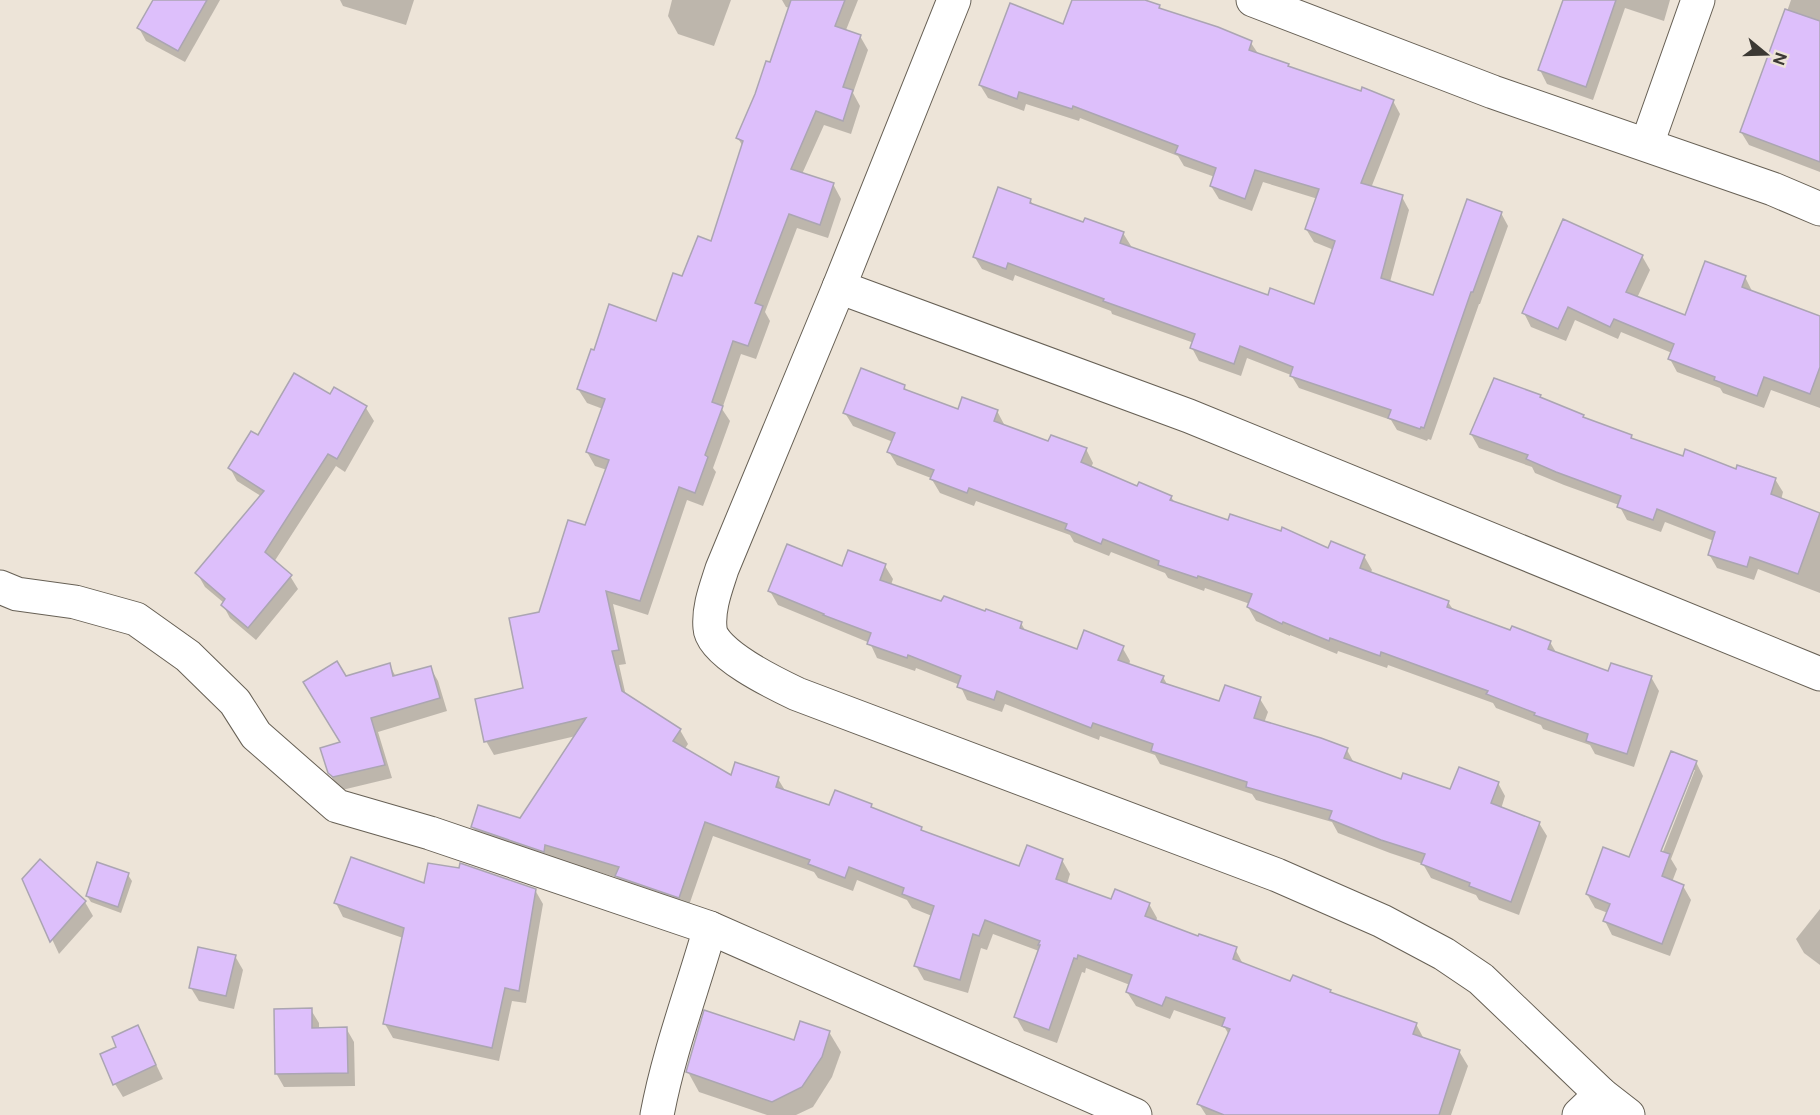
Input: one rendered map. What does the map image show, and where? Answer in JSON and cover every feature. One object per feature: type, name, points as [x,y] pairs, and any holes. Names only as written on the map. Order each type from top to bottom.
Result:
[{"type":"street","points":[[954,0],[839,287],[722,569],[711,607],[710,631],[721,647],[738,662],[771,682],[797,694],[1277,875],[1382,921],[1444,954],[1481,979],[1590,1105],[1628,1115]]},
{"type":"street","points":[[1253,0],[1494,92],[1773,189],[1820,209]]},
{"type":"street","points":[[1647,144],[1698,0]]},
{"type":"street","points":[[839,287],[1189,416],[1820,674]]},
{"type":"street","points":[[0,587],[17,594],[75,602],[136,619],[188,656],[235,702],[256,735],[337,806],[430,833],[710,928],[1135,1115]]},
{"type":"street","points":[[657,1115],[683,1011],[695,981],[710,928]]},
{"type":"building","points":[[153,0],[207,0],[178,51],[137,28]]},
{"type":"building","points":[[791,0],[845,0],[835,26],[861,35],[843,87],[853,90],[843,121],[816,111],[791,169],[834,183],[820,225],[789,214],[755,303],[763,306],[748,346],[733,341],[712,402],[723,406],[705,455],[708,457],[695,493],[679,487],[640,601],[606,591],[619,650],[612,651],[622,691],[681,729],[673,741],[731,775],[735,762],[779,777],[776,787],[829,805],[835,790],[922,827],[921,830],[1019,866],[1027,845],[1063,859],[1056,879],[1111,899],[1115,889],[1150,903],[1145,916],[1198,936],[1199,934],[1237,947],[1233,959],[1290,981],[1293,975],[1331,990],[1330,992],[1417,1023],[1413,1034],[1460,1050],[1439,1115],[1224,1115],[1197,1104],[1230,1029],[1222,1026],[1225,1018],[1166,997],[1162,1006],[1126,992],[1132,975],[1078,955],[1077,959],[1074,958],[1049,1030],[1014,1017],[1040,941],[985,920],[979,936],[973,934],[960,980],[914,966],[934,906],[902,894],[904,888],[849,867],[845,878],[808,864],[810,860],[705,822],[679,898],[615,876],[619,867],[545,845],[544,852],[471,827],[478,805],[520,818],[586,718],[484,742],[475,699],[523,688],[509,618],[539,612],[568,520],[585,525],[609,460],[586,452],[605,399],[577,389],[591,349],[594,350],[609,304],[656,321],[673,273],[682,276],[698,236],[711,241],[743,141],[736,138],[766,61],[770,62]]},
{"type":"building","points":[[1072,0],[1145,0],[1160,5],[1159,8],[1218,27],[1252,41],[1249,50],[1289,64],[1288,66],[1361,91],[1362,87],[1394,100],[1361,183],[1403,195],[1381,278],[1433,295],[1467,199],[1502,212],[1473,292],[1471,292],[1424,428],[1420,429],[1388,418],[1391,410],[1290,376],[1293,367],[1240,346],[1234,364],[1190,348],[1195,334],[1103,301],[1104,299],[1008,263],[1006,269],[973,257],[998,187],[1031,199],[1030,203],[1083,222],[1085,218],[1124,232],[1120,243],[1268,295],[1270,288],[1314,304],[1335,241],[1305,229],[1319,189],[1255,170],[1245,199],[1210,186],[1216,168],[1175,153],[1178,146],[1073,106],[1072,109],[1019,92],[1017,99],[979,85],[1010,3],[1063,24]]},
{"type":"building","points":[[1563,0],[1616,0],[1586,87],[1538,70]]},
{"type":"building","points":[[1785,9],[1820,21],[1820,162],[1740,132]]},
{"type":"building","points":[[1563,219],[1643,255],[1626,292],[1685,315],[1705,261],[1746,276],[1742,287],[1820,316],[1820,367],[1810,394],[1764,377],[1757,396],[1714,380],[1715,377],[1668,359],[1674,344],[1614,319],[1610,327],[1568,307],[1558,329],[1522,313]]},
{"type":"building","points":[[861,368],[905,385],[904,389],[958,409],[962,397],[998,410],[994,421],[1048,441],[1051,435],[1087,448],[1081,462],[1137,486],[1139,482],[1172,496],[1170,500],[1228,520],[1230,514],[1281,531],[1282,527],[1328,548],[1331,541],[1365,555],[1360,568],[1449,601],[1447,607],[1510,630],[1512,626],[1551,641],[1548,649],[1608,671],[1611,663],[1652,676],[1627,754],[1586,741],[1588,734],[1534,715],[1535,713],[1486,694],[1488,691],[1381,652],[1380,656],[1330,638],[1329,641],[1283,622],[1282,624],[1247,607],[1252,594],[1158,565],[1159,561],[1103,539],[1101,544],[1065,529],[1067,524],[969,488],[967,493],[930,479],[934,470],[887,452],[895,433],[843,413]]},
{"type":"building","points":[[294,373],[330,394],[334,387],[367,406],[337,459],[328,454],[265,552],[292,575],[248,628],[221,605],[225,599],[195,573],[264,491],[228,468],[251,431],[258,435]]},
{"type":"building","points":[[1494,378],[1541,395],[1540,397],[1584,415],[1583,417],[1632,435],[1631,438],[1683,456],[1685,449],[1736,469],[1737,465],[1776,478],[1771,494],[1820,513],[1798,574],[1750,557],[1747,567],[1708,555],[1715,532],[1657,509],[1653,520],[1617,507],[1621,496],[1526,459],[1528,455],[1470,434]]},
{"type":"building","points":[[787,544],[842,566],[848,550],[886,564],[880,580],[941,601],[944,596],[985,611],[986,609],[1022,622],[1020,628],[1077,649],[1084,630],[1124,646],[1118,660],[1164,676],[1161,682],[1219,701],[1225,685],[1261,697],[1254,718],[1348,748],[1344,758],[1401,779],[1403,773],[1450,789],[1459,767],[1499,782],[1491,803],[1540,822],[1511,902],[1421,864],[1425,854],[1381,840],[1329,819],[1332,811],[1246,787],[1247,782],[1151,751],[1153,744],[1093,723],[1091,728],[997,691],[994,700],[957,687],[961,676],[908,655],[907,658],[867,644],[871,633],[768,591]]},
{"type":"building","points":[[337,661],[346,676],[390,663],[393,676],[431,666],[440,698],[371,718],[385,765],[333,777],[328,773],[320,748],[340,742],[303,682]]},
{"type":"building","points":[[1671,751],[1697,761],[1661,851],[1670,854],[1662,876],[1684,885],[1662,944],[1603,921],[1610,904],[1586,894],[1603,847],[1629,857]]},
{"type":"building","points":[[351,857],[424,883],[428,863],[459,868],[460,863],[536,889],[519,991],[505,988],[492,1048],[383,1024],[404,928],[334,903]]},
{"type":"building","points":[[40,859],[86,901],[50,942],[22,879]]},
{"type":"building","points":[[97,862],[129,873],[118,907],[86,896]]},
{"type":"building","points":[[198,947],[236,955],[226,996],[189,988]]},
{"type":"building","points":[[312,1008],[312,1028],[347,1027],[348,1073],[275,1074],[274,1009]]},
{"type":"building","points":[[704,1010],[794,1040],[800,1021],[830,1031],[822,1057],[802,1087],[772,1102],[686,1072]]},
{"type":"building","points":[[138,1025],[156,1065],[113,1085],[100,1054],[116,1047],[112,1037]]}]
